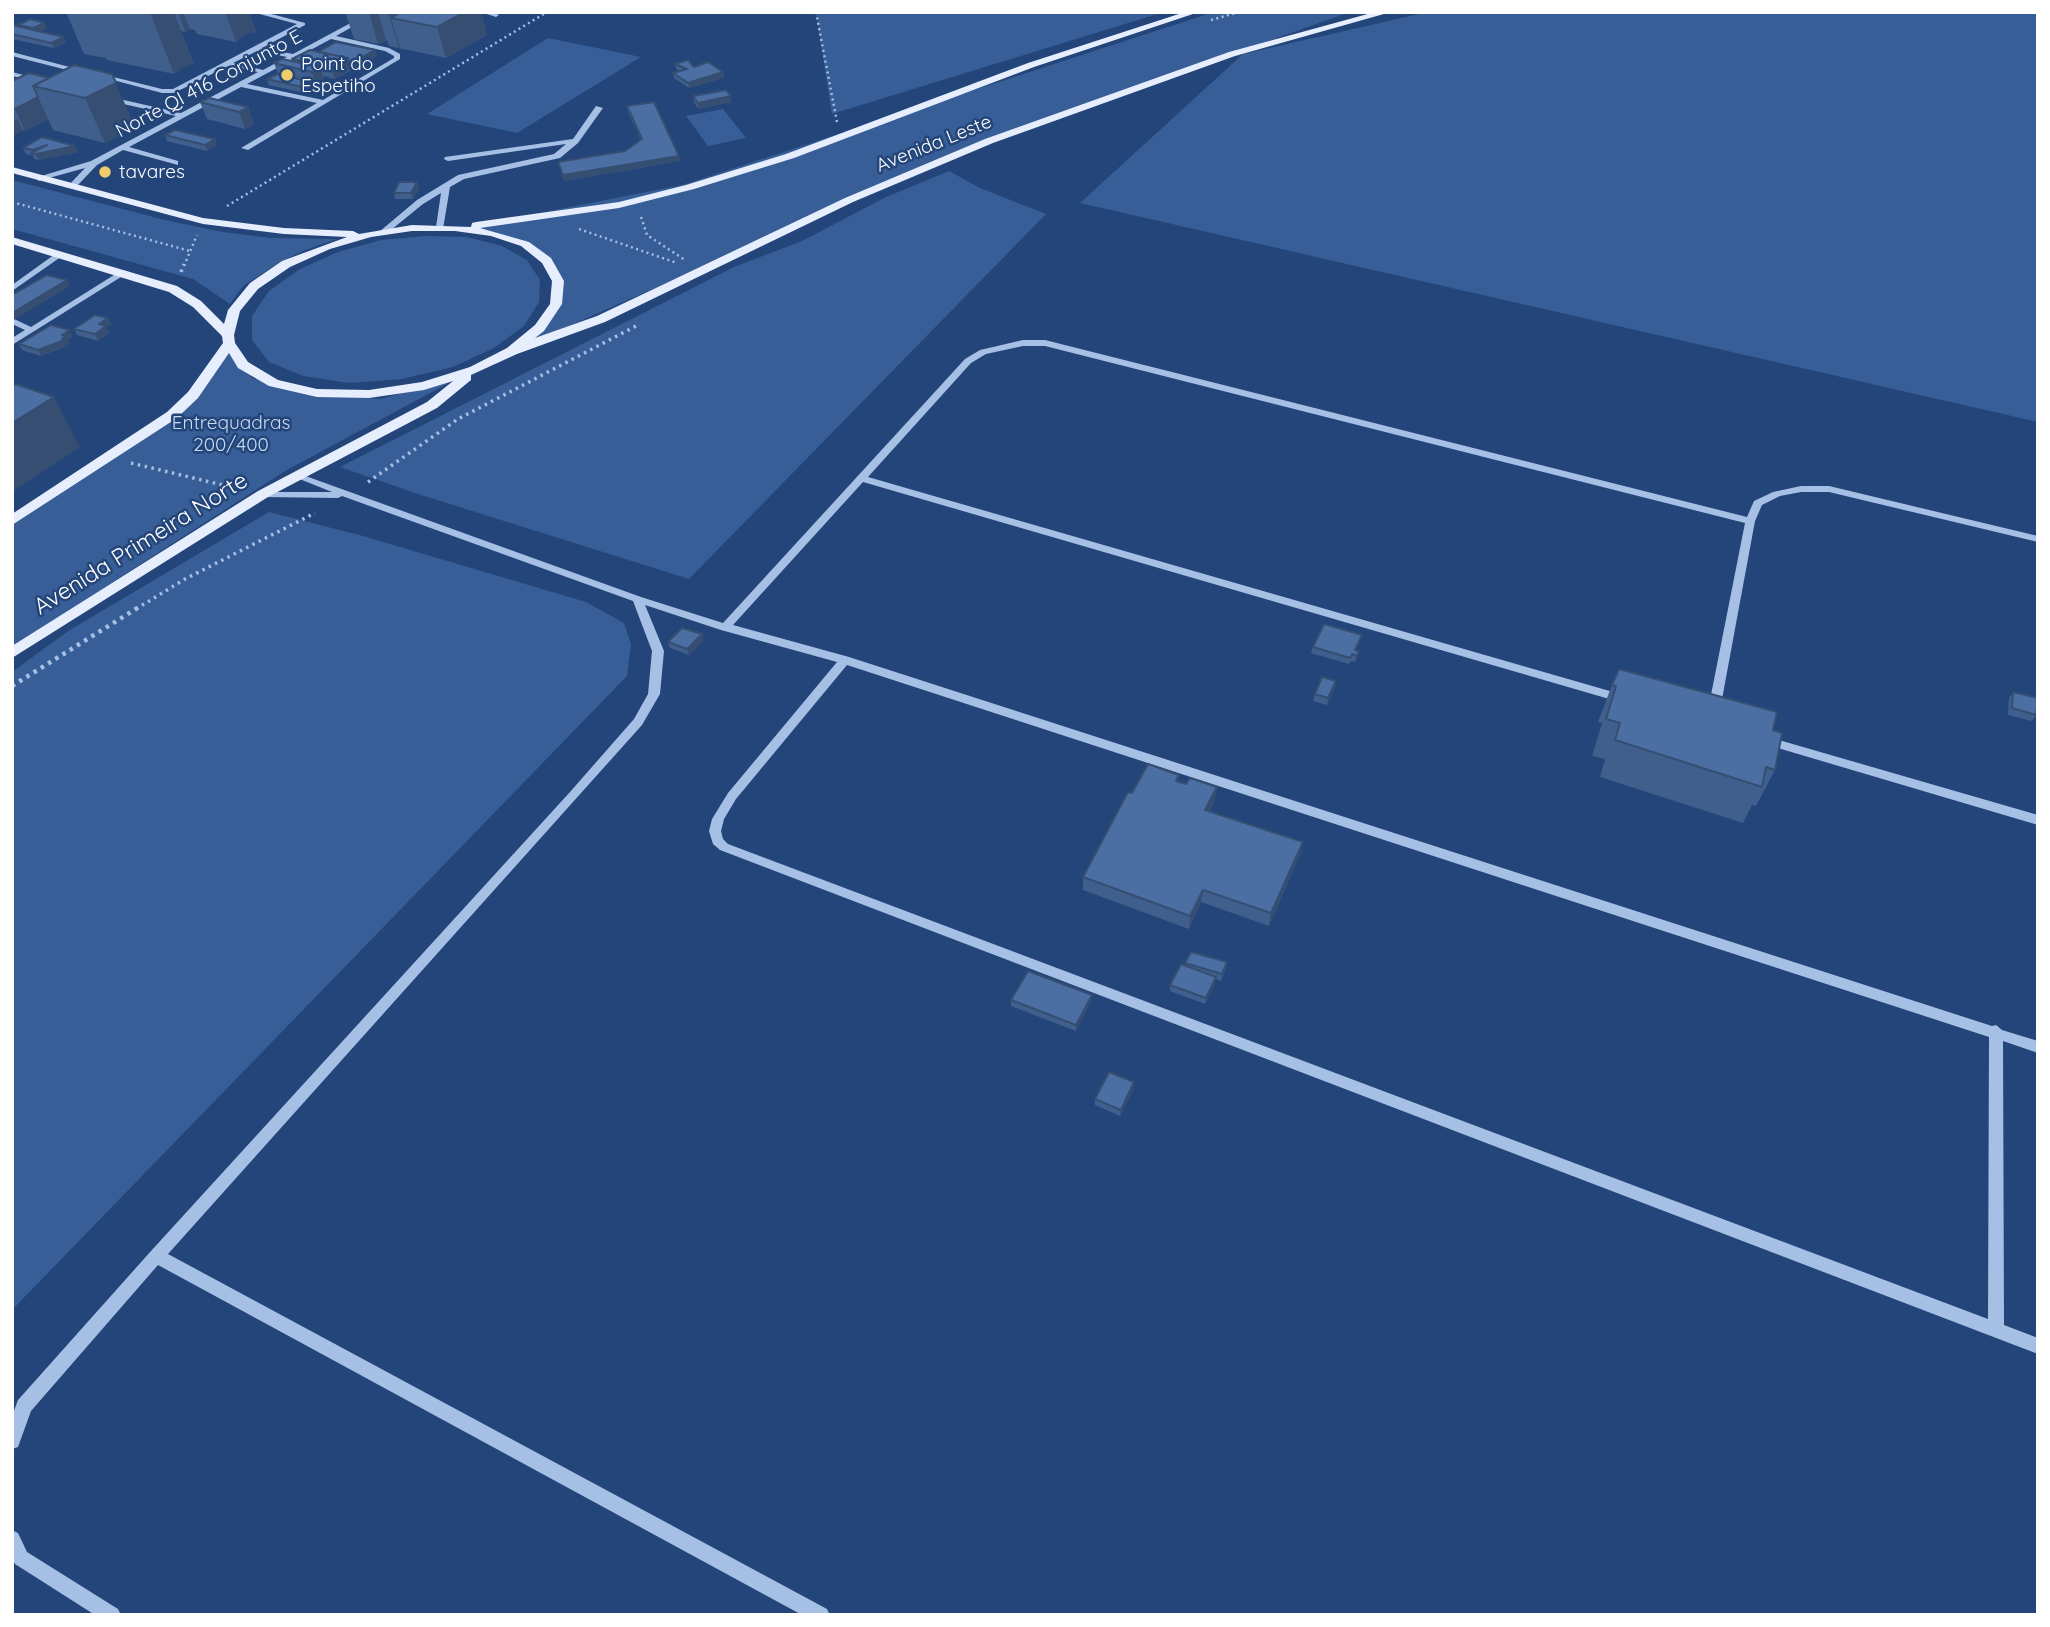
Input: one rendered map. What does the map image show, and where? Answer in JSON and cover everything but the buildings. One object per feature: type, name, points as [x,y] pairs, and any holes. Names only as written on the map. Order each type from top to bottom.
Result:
[{"type":"main road","name":"Avenida Leste","points":[[455,228],[561,214],[657,196],[777,160],[1031,65],[1195,12]]},
{"type":"main road","name":"Avenida Leste","points":[[512,351],[601,319],[849,200],[989,142],[1115,94],[1232,54],[1364,15],[1387,12]]},
{"type":"main road","points":[[12,170],[203,221],[284,231],[377,233],[440,227],[494,233],[525,244],[547,261],[558,281],[556,304],[540,328],[512,351],[475,370],[411,388],[369,394],[317,393],[274,383],[243,365],[228,339],[197,304],[173,289],[125,272],[12,240]]},
{"type":"main road","points":[[12,521],[172,415],[193,395],[228,339],[234,310],[254,286],[286,264],[326,247],[377,233]]},
{"type":"main road","name":"Avenida Primeira Norte","points":[[12,653],[263,494],[432,405],[475,370]]},
{"type":"street","points":[[12,54],[162,91],[182,89],[303,24],[255,12]]},
{"type":"street","name":"Norte QI 416 Conjunto E","points":[[41,179],[94,163],[376,12]]},
{"type":"street","points":[[484,12],[496,15]]},
{"type":"street","points":[[245,148],[397,59],[398,55],[387,49],[331,37]]},
{"type":"street","points":[[258,49],[294,57]]},
{"type":"street","points":[[229,64],[265,72]]},
{"type":"street","points":[[12,74],[45,82]]},
{"type":"street","points":[[22,84],[32,79]]},
{"type":"street","points":[[242,85],[324,102]]},
{"type":"street","points":[[95,94],[183,116]]},
{"type":"street","points":[[377,233],[446,185],[472,174],[557,156],[575,141],[599,108]]},
{"type":"street","points":[[448,159],[575,141]]},
{"type":"street","points":[[123,148],[175,163]]},
{"type":"street","name":"Norte QI 416 Conjunto E","points":[[72,186],[94,163]]},
{"type":"street","points":[[440,227],[446,185]]},
{"type":"street","points":[[12,289],[61,254]]},
{"type":"street","points":[[12,342],[125,272]]},
{"type":"street","points":[[12,321],[32,330]]},
{"type":"street","points":[[725,627],[968,361],[983,352],[1002,346],[1045,343],[1750,521]]},
{"type":"street","points":[[297,476],[637,599],[725,627],[845,660],[1996,1031],[2038,1047]]},
{"type":"street","points":[[861,478],[1631,702]]},
{"type":"street","points":[[1711,725],[1750,521],[1758,503],[1777,494],[1801,489],[1829,489],[2038,539]]},
{"type":"street","points":[[263,494],[349,496]]},
{"type":"street","points":[[12,1441],[24,1406],[638,722],[654,694],[658,651],[637,599]]},
{"type":"street","points":[[845,660],[732,796],[718,819],[715,831],[717,841],[724,846],[2038,1346]]},
{"type":"street","points":[[1750,736],[2038,820]]},
{"type":"street","points":[[1996,1031],[1996,1330]]},
{"type":"street","points":[[156,1256],[821,1615]]},
{"type":"street","points":[[12,1539],[21,1558],[112,1615]]},
{"type":"path","points":[[223,208],[547,12]]},
{"type":"path","points":[[816,12],[840,137]]},
{"type":"path","points":[[12,202],[190,251]]},
{"type":"path","points":[[173,289],[203,221]]},
{"type":"path","points":[[569,225],[684,265]]},
{"type":"path","points":[[12,686],[185,579],[349,496],[458,419],[648,320]]},
{"type":"path","points":[[129,463],[242,489]]},
{"type":"green space","points":[[816,12],[1164,12],[832,114]]},
{"type":"green space","points":[[1214,12],[1350,12],[987,141],[533,342],[527,343],[561,289],[531,246],[463,228],[682,185]]},
{"type":"green space","points":[[1428,12],[2038,12],[2038,422],[1080,203],[1243,54]]},
{"type":"green space","points":[[548,38],[641,57],[517,133],[427,114]]},
{"type":"green space","points":[[723,109],[746,138],[708,146],[686,116]]},
{"type":"green space","points":[[949,171],[980,188],[1046,214],[689,579],[340,467],[734,267],[802,241],[886,197]]},
{"type":"green space","points":[[12,180],[165,220],[223,232],[271,238],[337,239],[277,264],[243,286],[230,304],[193,279],[12,229]]},
{"type":"green space","points":[[425,236],[467,237],[502,246],[527,260],[540,280],[539,302],[524,326],[494,348],[453,367],[402,379],[349,383],[303,376],[269,362],[252,340],[252,316],[269,291],[300,269],[338,252],[381,240]]},
{"type":"green space","name":"Entrequadras 200/400","points":[[228,349],[252,378],[306,393],[380,399],[458,378],[285,471],[12,647],[12,522],[168,415]]},
{"type":"green space","points":[[269,512],[363,536],[586,602],[624,623],[631,644],[627,676],[12,1310],[12,672],[68,631]]},
{"type":"place","name":"Point do Espetiho","points":[[287,75]]},
{"type":"place","name":"tavares","points":[[105,172]]}]
